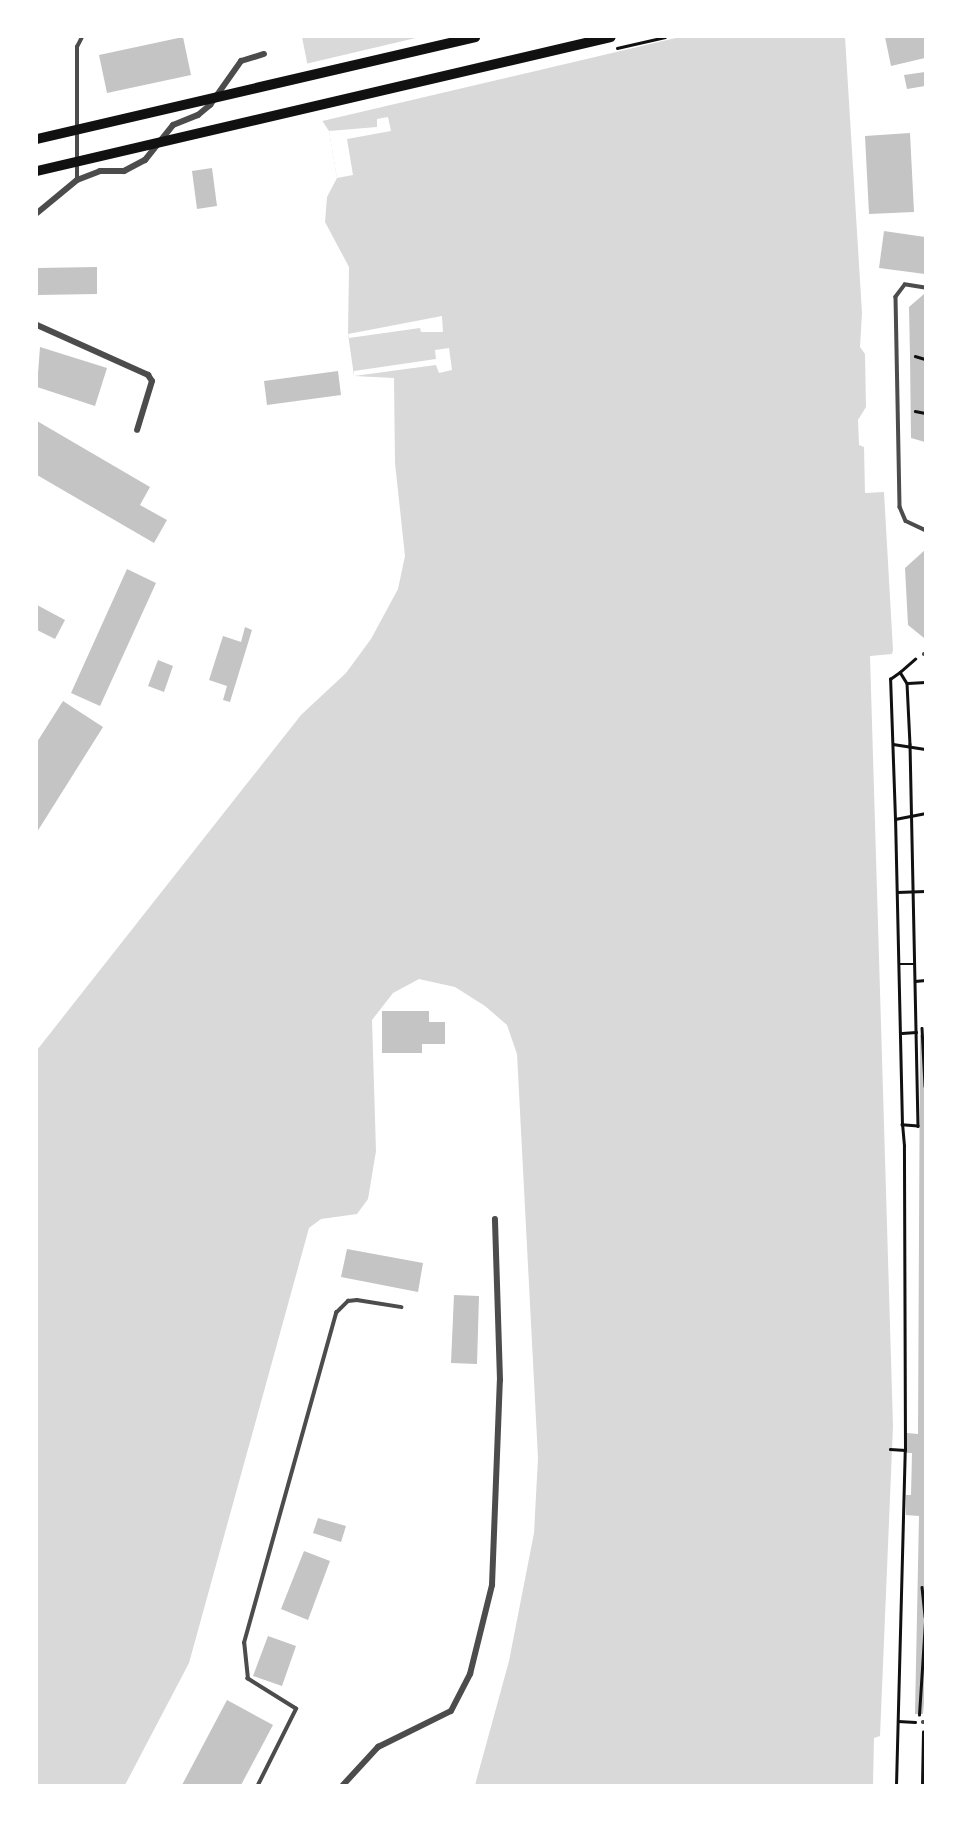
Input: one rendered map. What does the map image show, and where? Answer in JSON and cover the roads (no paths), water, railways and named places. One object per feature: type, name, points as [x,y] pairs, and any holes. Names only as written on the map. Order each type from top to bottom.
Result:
[{"type":"main road","points":[[37,139],[475,37]]},
{"type":"main road","points":[[37,171],[611,37]]},
{"type":"street","points":[[37,213],[78,180],[100,171],[124,171],[145,160],[173,125],[198,116],[210,105],[241,61],[264,54]]},
{"type":"street","points":[[37,325],[148,375],[152,381],[137,430]]},
{"type":"street","points":[[343,1785],[378,1747],[451,1711],[470,1674],[492,1585],[500,1380],[495,1219]]},
{"type":"lane","points":[[78,180],[77,47],[82,37]]},
{"type":"lane","points":[[925,288],[905,285],[896,297],[900,507],[909,524],[925,530]]},
{"type":"lane","points":[[258,1785],[296,1709],[248,1679],[244,1643],[336,1313],[348,1301],[357,1300],[401,1307]]}]
